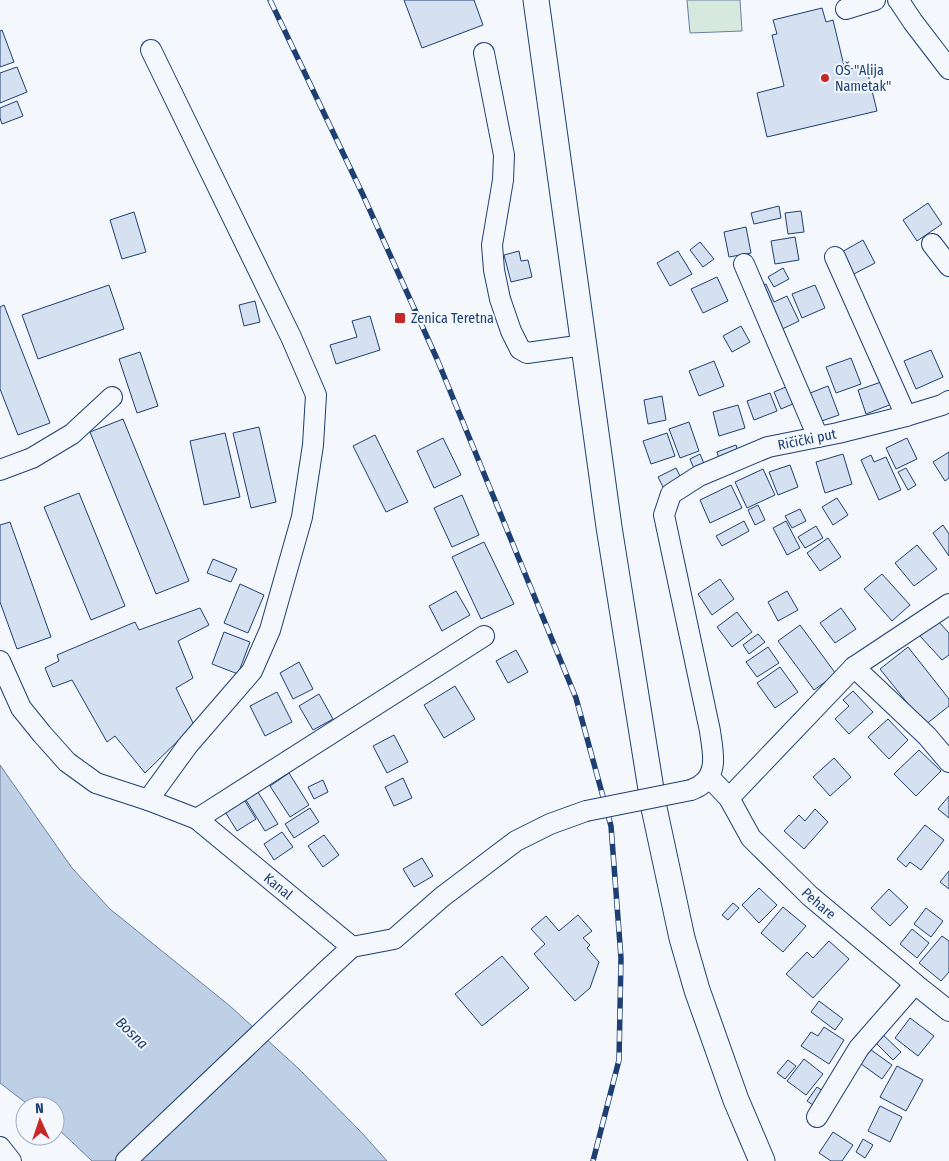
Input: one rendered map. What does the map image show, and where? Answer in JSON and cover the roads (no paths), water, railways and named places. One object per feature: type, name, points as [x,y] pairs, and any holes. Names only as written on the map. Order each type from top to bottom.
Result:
[{"type":"main road","points":[[536,0],[609,527],[654,808],[682,938],[706,1017],[736,1100],[762,1161]]},
{"type":"street","points":[[846,9],[875,0]]},
{"type":"street","points":[[898,0],[949,69]]},
{"type":"street","points":[[148,800],[188,745],[252,671],[270,630],[302,517],[313,445],[316,395],[291,337],[151,50]]},
{"type":"street","points":[[484,53],[504,155],[503,180],[492,245],[494,270],[511,331],[520,349],[528,353],[584,345]]},
{"type":"street","points":[[932,244],[949,266]]},
{"type":"street","points":[[835,257],[906,416]]},
{"type":"street","points":[[744,264],[818,437]]},
{"type":"street","points":[[0,470],[32,458],[72,434],[112,397]]},
{"type":"street","name":"Ričički put","points":[[709,777],[713,766],[710,731],[664,514],[670,494],[699,476],[768,447],[906,416],[949,401]]},
{"type":"street","points":[[729,798],[854,667],[949,604]]},
{"type":"street","points":[[197,819],[484,636]]},
{"type":"street","name":"Kanal","points":[[0,661],[21,708],[67,762],[96,783],[197,819],[352,947]]},
{"type":"street","points":[[854,667],[927,736],[949,762]]},
{"type":"street","points":[[126,1161],[352,947],[394,939],[442,897],[516,841],[550,824],[586,812],[691,790],[702,784],[709,777]]},
{"type":"street","name":"Pehare","points":[[709,777],[729,798],[751,838],[810,896],[949,1011]]},
{"type":"street","points":[[817,1117],[859,1048],[915,984]]},
{"type":"street","points":[[0,1147],[11,1161]]},
{"type":"water","name":"Bosna","points":[[0,765],[72,868],[110,909],[230,1006],[299,1069],[387,1161],[92,1161],[65,1135],[65,1096],[17,1096],[0,1083]]},
{"type":"railway","points":[[270,0],[363,195],[437,359],[576,698],[611,826],[621,958],[619,1060],[593,1161]]},
{"type":"place","name":"OŠ \"Alija Nametak\"","points":[[825,78]]},
{"type":"place","name":"Zenica Teretna","points":[[400,318]]}]
